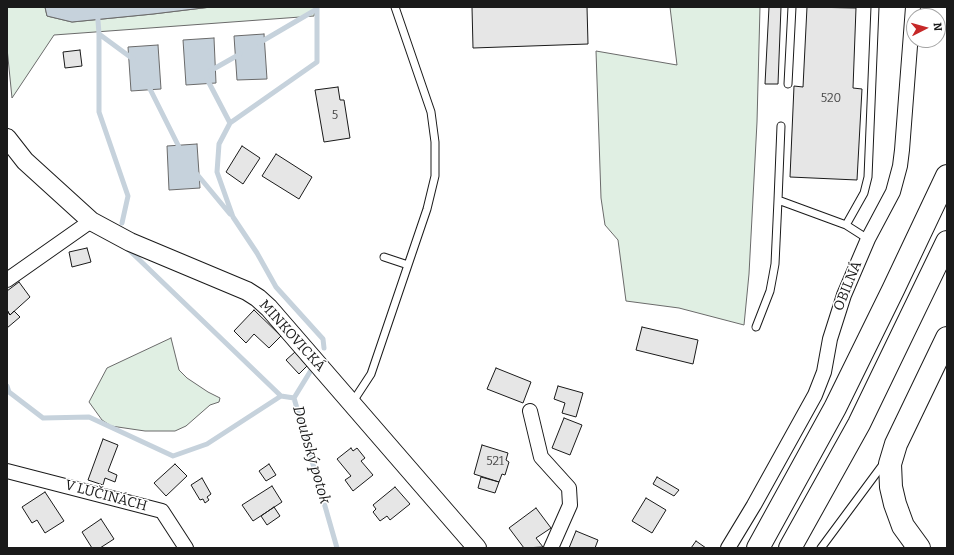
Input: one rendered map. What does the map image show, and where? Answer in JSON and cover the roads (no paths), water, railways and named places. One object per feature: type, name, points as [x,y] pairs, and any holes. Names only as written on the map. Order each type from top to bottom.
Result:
[{"type":"highway","points":[[758,548],[835,408],[947,176]]},
{"type":"highway","points":[[790,548],[859,424],[947,242]]},
{"type":"highway","points":[[919,548],[903,526],[895,504],[891,487],[890,464],[896,444],[947,338]]},
{"type":"street","name":"OBILNÁ","points":[[728,548],[754,505],[815,395],[824,372],[838,309],[868,239],[893,192],[900,166],[912,7]]},
{"type":"street","name":"MINKOVICKÁ","points":[[7,138],[25,161],[91,221],[123,239],[247,291],[258,298],[269,308],[477,548]]},
{"type":"street","points":[[7,280],[91,221]]},
{"type":"street","points":[[530,411],[541,457],[569,488],[570,505],[551,548]]},
{"type":"street","name":"V LUČINÁCH","points":[[7,471],[162,511],[186,548]]},
{"type":"lane","points":[[351,404],[371,374],[427,209],[435,176],[435,142],[431,112],[395,7]]},
{"type":"lane","points":[[788,84],[792,7]]},
{"type":"lane","points":[[846,225],[864,193],[868,177],[875,7]]},
{"type":"lane","points":[[756,327],[770,291],[773,275],[781,126]]},
{"type":"lane","points":[[778,200],[846,225],[868,239]]},
{"type":"lane","points":[[384,257],[408,265]]},
{"type":"lane","points":[[821,548],[878,472],[896,444]]},
{"type":"waterway","points":[[97,7],[99,34],[99,112],[128,196],[122,223]]},
{"type":"waterway","points":[[317,7],[317,62],[230,123],[219,144],[217,172],[233,217],[257,253],[276,287],[323,339],[324,348]]},
{"type":"waterway","points":[[259,43],[317,9]]},
{"type":"waterway","points":[[99,34],[133,59]]},
{"type":"waterway","points":[[210,71],[240,54]]},
{"type":"waterway","points":[[207,79],[230,123]]},
{"type":"waterway","points":[[148,85],[181,151]]},
{"type":"waterway","points":[[196,173],[230,214]]},
{"type":"waterway","points":[[127,248],[281,396]]},
{"type":"waterway","points":[[294,398],[313,367]]},
{"type":"waterway","name":"Doubský potok","points":[[7,386],[9,392],[43,418],[89,417],[173,456],[207,444],[281,396],[294,398],[337,548]]}]
